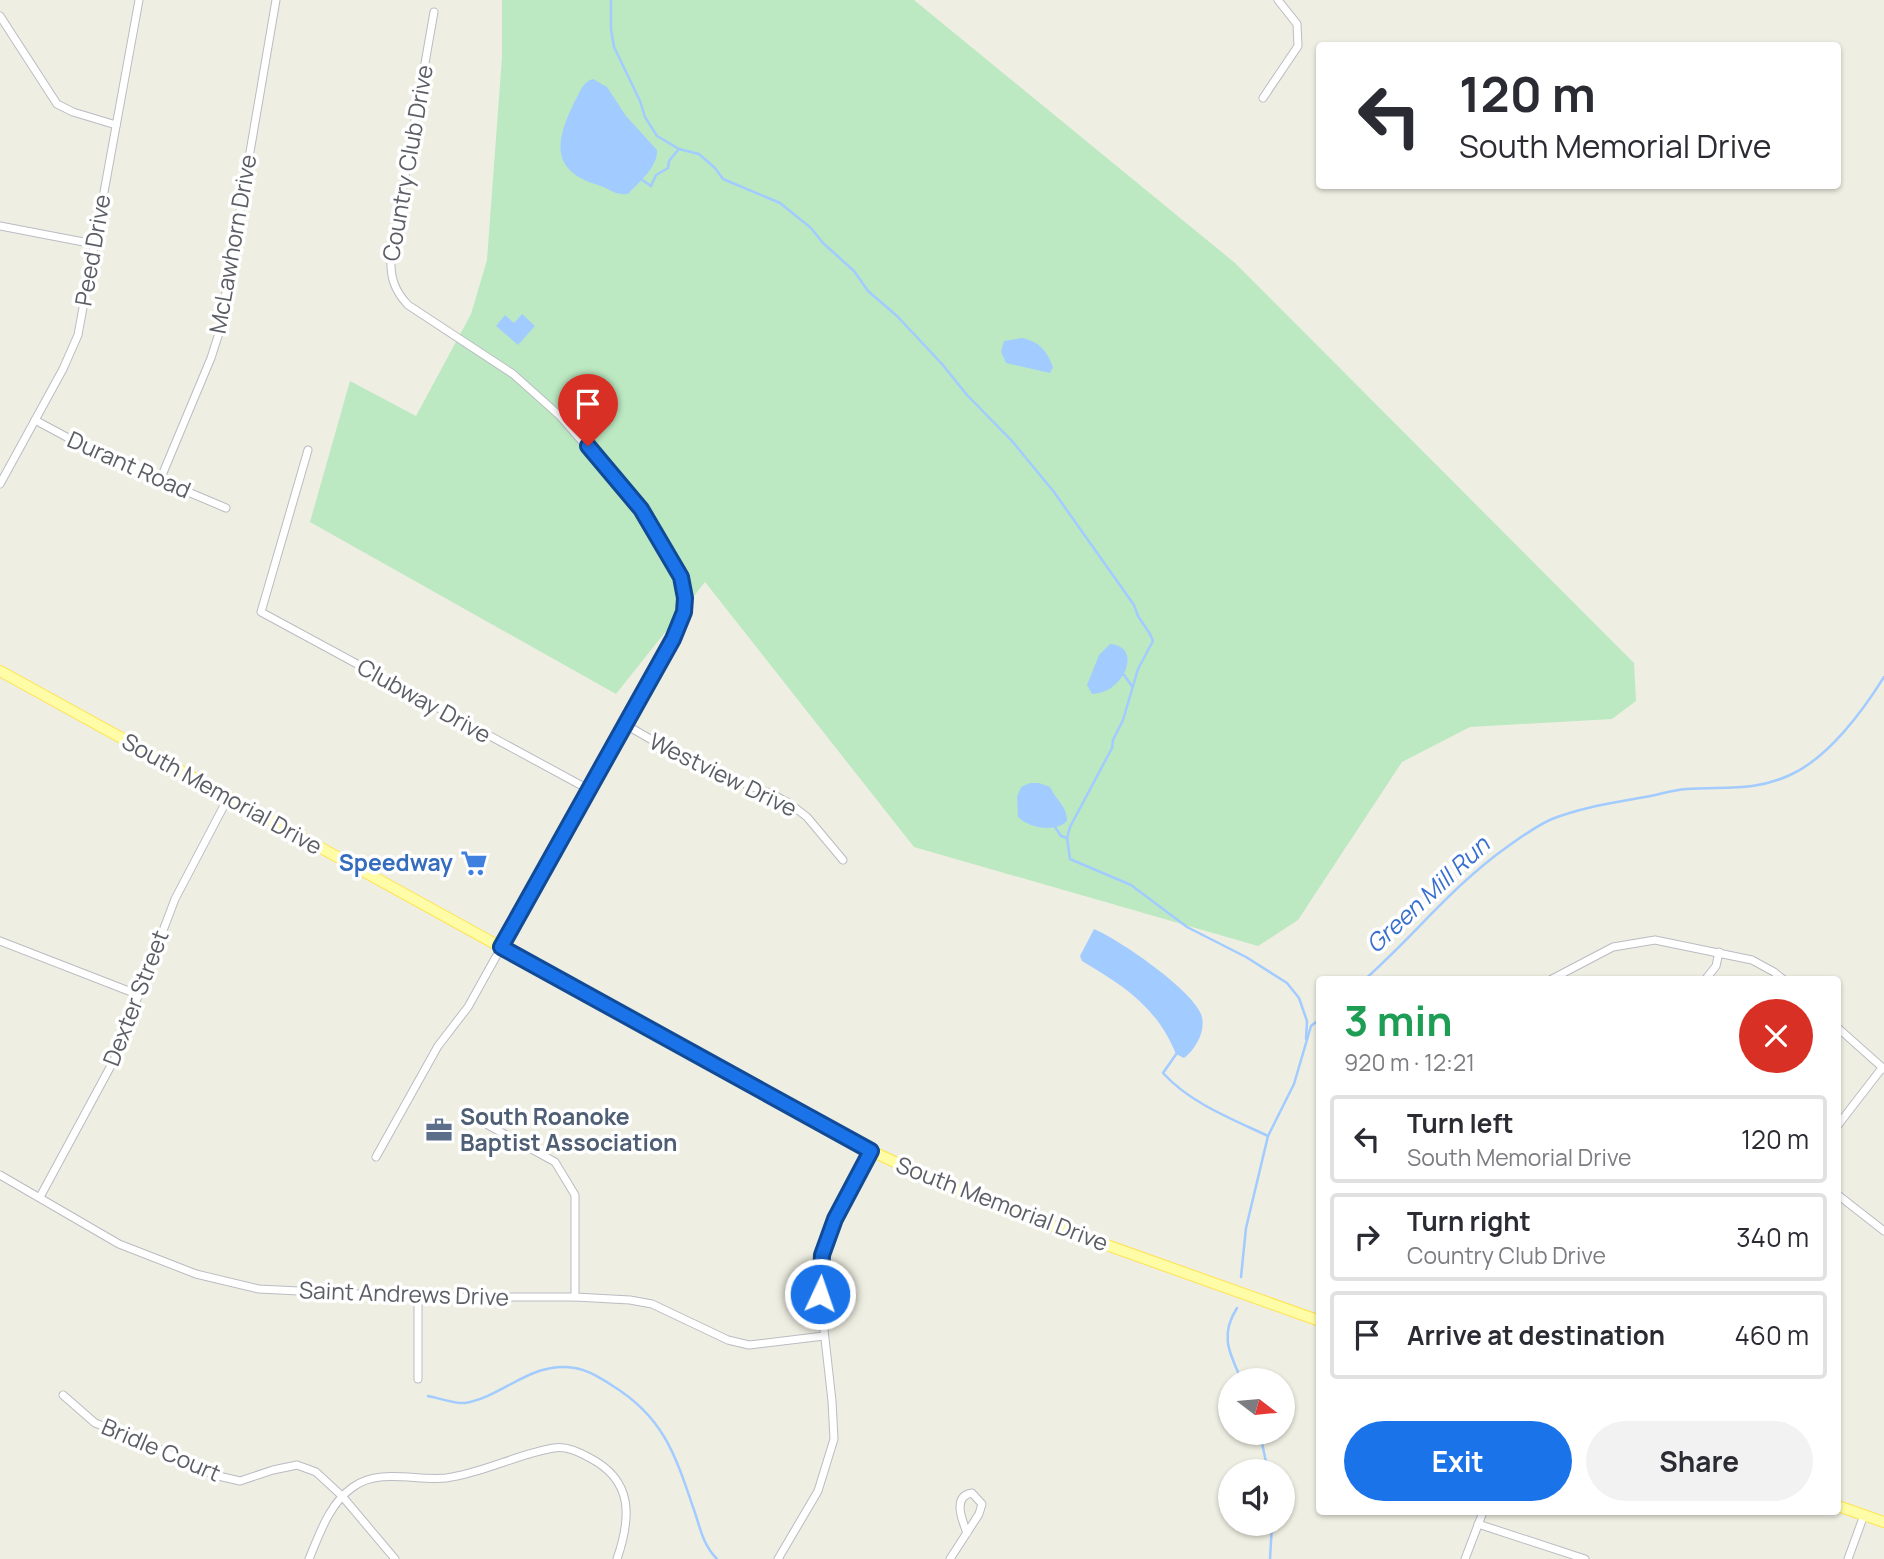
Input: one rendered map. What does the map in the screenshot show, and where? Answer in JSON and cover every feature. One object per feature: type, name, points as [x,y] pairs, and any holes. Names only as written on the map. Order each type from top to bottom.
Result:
[{"type":"main road","name":"South Memorial Drive","points":[[0,671],[871,1151],[969,1196],[1316,1320]]},
{"type":"main road","points":[[1841,1507],[1884,1522]]},
{"type":"street","name":"Peed Drive","points":[[0,484],[63,369],[78,335],[139,0]]},
{"type":"street","name":"McLawhorn Drive","points":[[160,480],[219,333],[276,0]]},
{"type":"street","points":[[1263,98],[1298,46],[1297,24],[1278,0]]},
{"type":"street","name":"Country Club Drive","points":[[376,1157],[438,1046],[468,1007],[626,725],[679,624],[685,598],[681,577],[641,509],[560,415],[513,374],[416,312],[398,294],[391,277],[391,256],[434,12]]},
{"type":"street","points":[[0,16],[57,104],[73,113],[116,125]]},
{"type":"street","points":[[0,226],[94,244]]},
{"type":"street","name":"Durant Road","points":[[35,420],[86,449],[226,508]]},
{"type":"street","name":"Clubway Drive","points":[[307,450],[261,612],[588,789]]},
{"type":"street","name":"Westview Drive","points":[[626,725],[697,766],[789,803],[807,817],[843,860]]},
{"type":"street","name":"Dexter Street","points":[[40,1197],[113,1064],[175,899],[228,798]]},
{"type":"street","points":[[1563,976],[1613,947],[1655,940],[1752,960],[1779,976]]},
{"type":"street","points":[[0,941],[139,995]]},
{"type":"street","points":[[1707,976],[1716,966],[1719,952]]},
{"type":"street","points":[[1841,1031],[1883,1069],[1841,1121]]},
{"type":"street","points":[[488,1125],[555,1162],[575,1195],[575,1297]]},
{"type":"street","points":[[778,1559],[818,1491],[834,1439],[820,1294],[822,1255],[835,1219],[871,1151]]},
{"type":"street","name":"Saint Andrews Drive","points":[[0,1175],[120,1244],[195,1274],[259,1289],[418,1297],[575,1297],[630,1300],[652,1304],[728,1340],[749,1345],[824,1336]]},
{"type":"street","points":[[1841,1197],[1884,1231]]},
{"type":"street","points":[[418,1297],[418,1379]]},
{"type":"street","name":"Bridle Court","points":[[62,1395],[95,1423],[142,1441],[214,1475],[240,1481],[297,1465],[316,1472],[342,1496],[395,1559]]},
{"type":"street","points":[[309,1559],[337,1500],[355,1485],[374,1477],[445,1478],[482,1471],[558,1447],[574,1450],[596,1461],[615,1479],[626,1498],[627,1530],[617,1559]]},
{"type":"street","points":[[950,1559],[967,1533],[979,1514],[982,1504],[972,1493],[961,1498],[960,1508],[967,1533]]},
{"type":"street","points":[[1465,1559],[1482,1515]]},
{"type":"street","points":[[1847,1559],[1864,1515]]},
{"type":"street","points":[[1478,1524],[1585,1559]]},
{"type":"green space","points":[[502,0],[914,0],[1235,263],[1634,663],[1636,701],[1612,719],[1470,727],[1402,762],[1298,920],[1258,946],[914,847],[705,582],[616,694],[310,522],[350,381],[416,416],[471,314],[487,260],[502,57]]},
{"type":"water","points":[[593,79],[607,87],[626,116],[657,150],[651,168],[628,194],[616,193],[582,179],[570,171],[564,161],[561,139],[564,126],[581,90]]},
{"type":"water","points":[[522,314],[535,326],[518,345],[496,326],[505,315],[514,323]]},
{"type":"water","points":[[1022,338],[1038,344],[1045,351],[1053,367],[1050,373],[1006,363],[1001,352],[1004,341]]},
{"type":"water","points":[[1110,644],[1120,647],[1126,653],[1126,669],[1113,686],[1104,692],[1092,694],[1087,685],[1099,655]]},
{"type":"water","points":[[1030,783],[1050,787],[1063,807],[1067,821],[1056,827],[1042,828],[1018,817],[1017,797],[1021,787]]},
{"type":"water","points":[[1094,929],[1154,966],[1195,1004],[1201,1014],[1203,1026],[1196,1044],[1184,1058],[1176,1054],[1159,1023],[1138,999],[1082,961],[1080,956]]},
{"type":"waterway","points":[[611,0],[614,47],[645,117],[657,136],[679,149],[699,154],[723,179],[780,203],[811,228],[823,243],[854,271],[868,291],[897,316],[1012,441],[1054,492],[1134,605],[1153,641],[1138,669],[1112,748],[1070,827],[1067,838],[1070,859],[1131,885],[1187,927],[1246,957],[1287,983],[1299,998],[1307,1021],[1306,1039]]},
{"type":"waterway","points":[[641,179],[651,186],[656,175],[668,168],[669,161],[678,150]]},
{"type":"waterway","points":[[1124,675],[1132,686]]},
{"type":"waterway","name":"Green Mill Run","points":[[1368,976],[1487,862],[1540,825],[1564,815],[1609,803],[1681,790],[1751,786],[1790,775],[1831,745],[1866,704],[1884,677]]},
{"type":"waterway","points":[[1055,827],[1061,836],[1067,838]]},
{"type":"waterway","name":"Green Mill Run","points":[[1241,1277],[1246,1228],[1268,1136],[1294,1084],[1311,1026],[1316,1022]]},
{"type":"waterway","points":[[1177,1053],[1163,1073],[1174,1084],[1212,1109],[1268,1136]]},
{"type":"waterway","name":"Green Mill Run","points":[[1236,1368],[1230,1353],[1228,1336],[1237,1308]]},
{"type":"waterway","points":[[428,1396],[465,1403],[492,1394],[531,1374],[559,1367],[580,1369],[600,1378],[630,1398],[656,1424],[680,1470],[705,1541],[717,1559]]},
{"type":"waterway","name":"Green Mill Run","points":[[1263,1446],[1265,1459]]},
{"type":"waterway","name":"Green Mill Run","points":[[1270,1559],[1271,1536]]},
{"type":"place","name":"Speedway","points":[[474,863]]},
{"type":"place","name":"South Roanoke Baptist Association","points":[[439,1130]]},
{"type":"route","points":[[588,446],[641,509],[681,577],[685,598],[684,612],[673,639],[501,947],[871,1151],[835,1219],[822,1255],[820,1294]]}]
